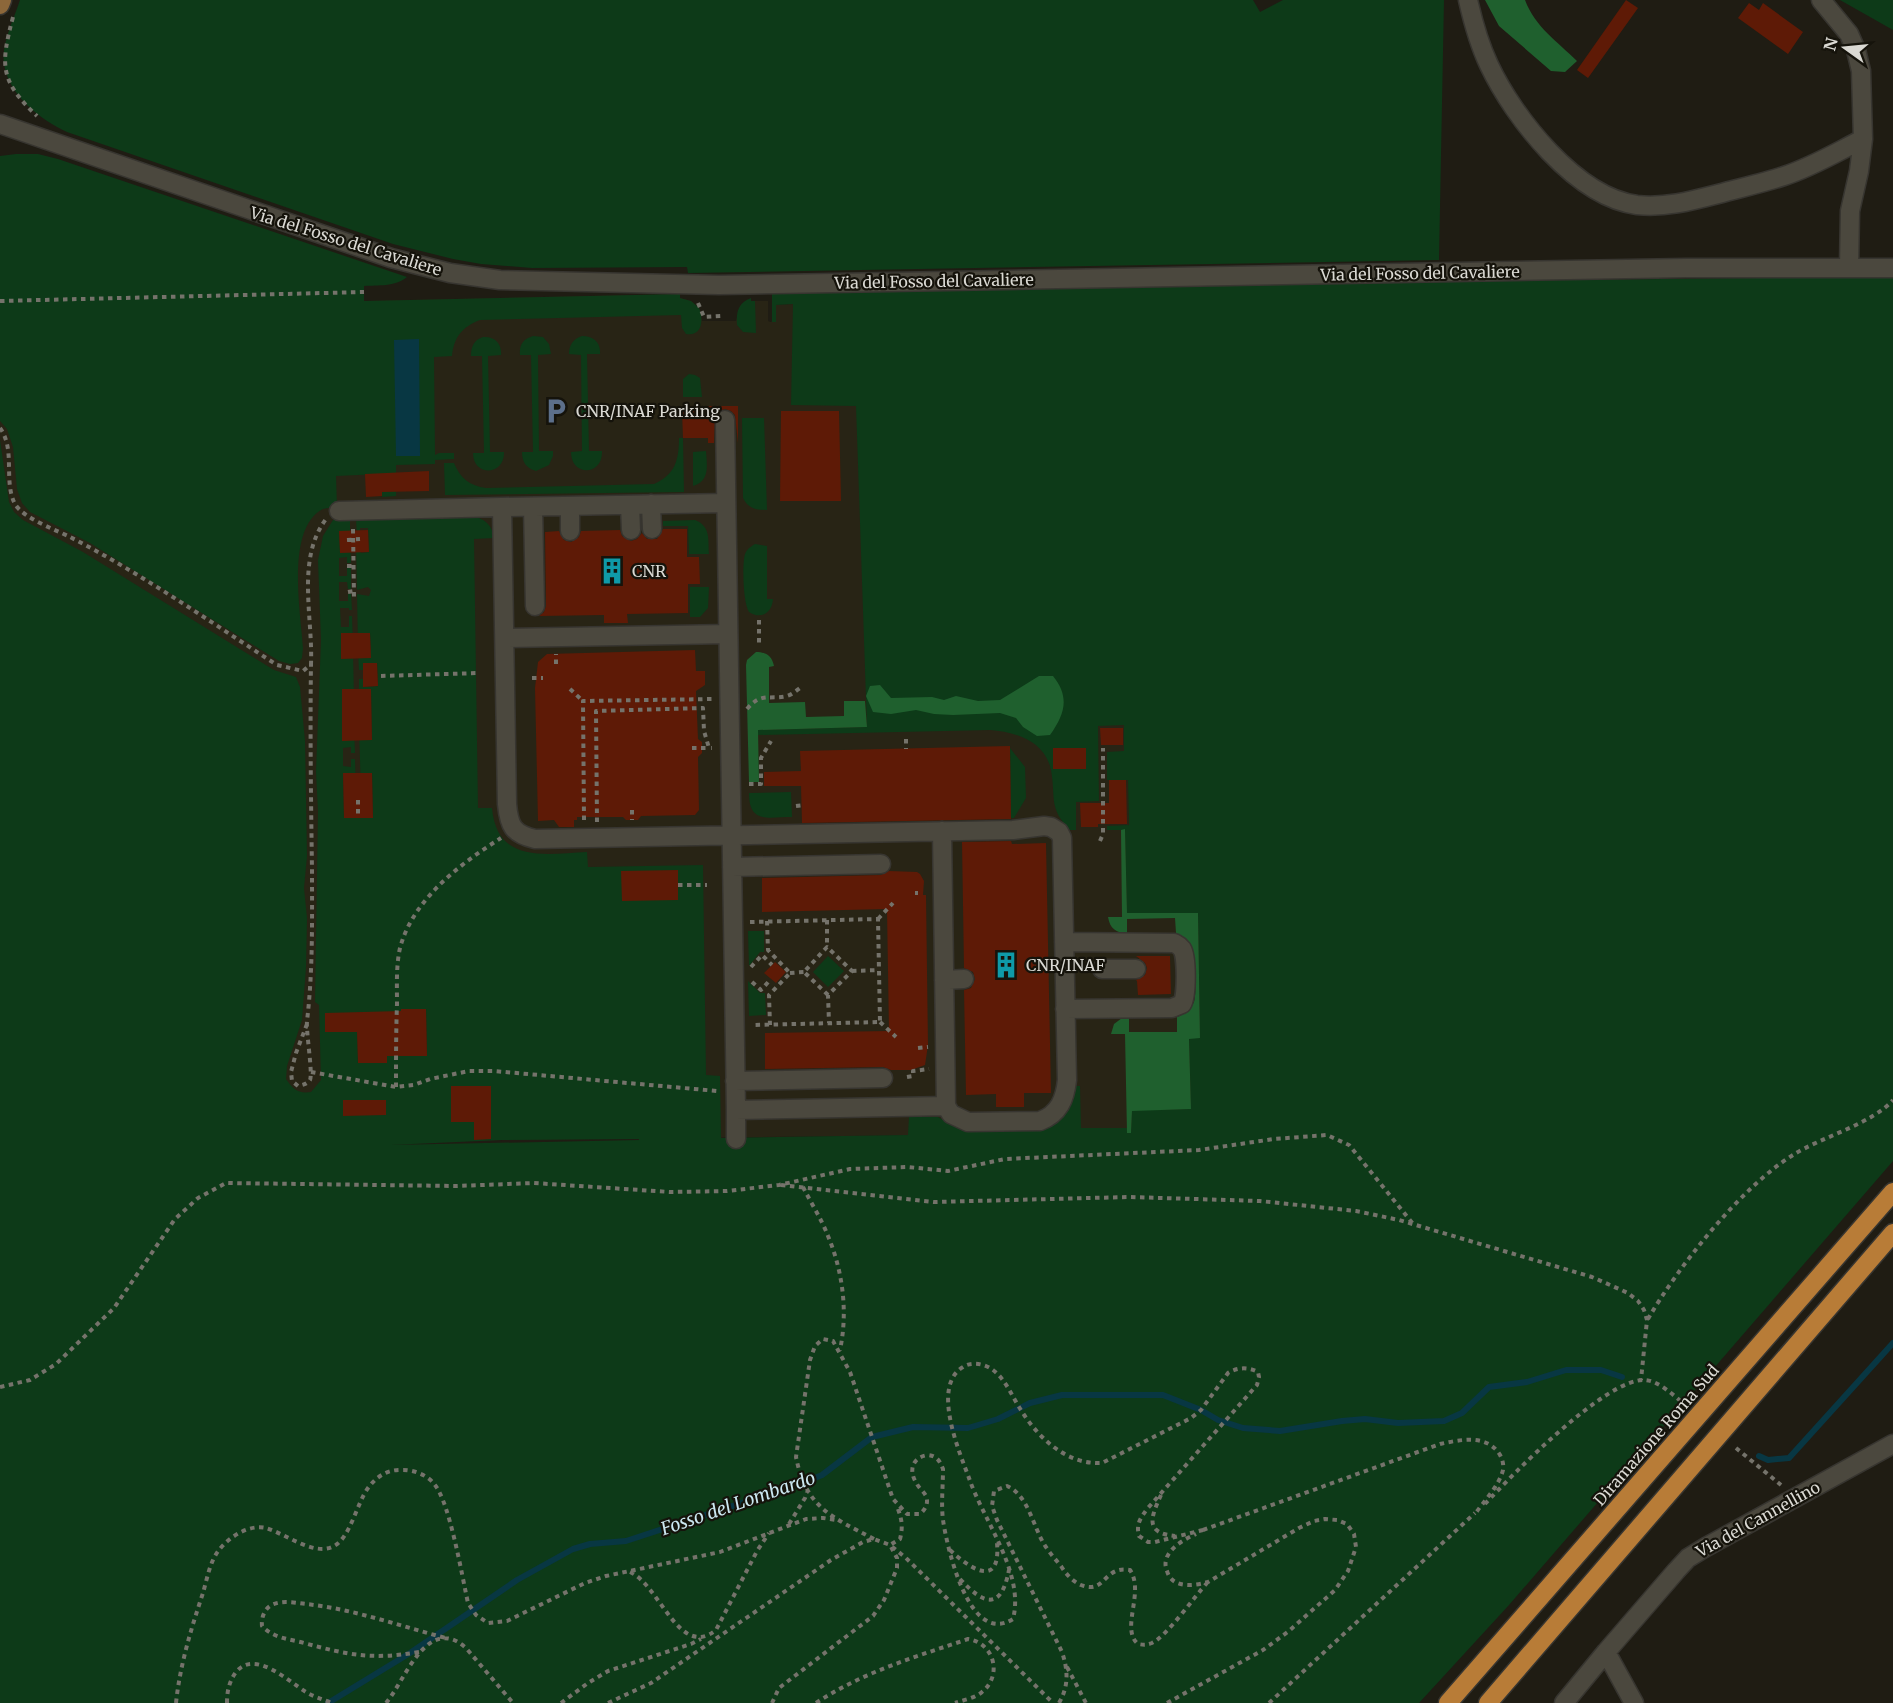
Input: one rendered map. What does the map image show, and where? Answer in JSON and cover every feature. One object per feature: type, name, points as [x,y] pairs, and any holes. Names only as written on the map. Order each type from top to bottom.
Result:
[{"type":"highway","name":"Diramazione Roma Sud","points":[[1448,1703],[1893,1192]]},
{"type":"highway","points":[[1488,1703],[1893,1233]]},
{"type":"street","points":[[1468,0],[1476,32],[1488,64],[1524,122],[1570,170],[1616,200],[1652,206],[1684,202],[1785,176],[1863,139]]},
{"type":"street","points":[[1821,0],[1849,34],[1860,60],[1863,139],[1850,211],[1849,268]]},
{"type":"street","name":"Via del Fosso del Cavaliere","points":[[0,124],[310,232],[426,268],[500,280],[683,284],[1674,268],[1893,268]]},
{"type":"street","points":[[725,420],[735,1138]]},
{"type":"street","points":[[346,511],[726,503]]},
{"type":"street","points":[[630,504],[631,530]]},
{"type":"street","points":[[651,504],[652,529]]},
{"type":"street","points":[[570,506],[570,531]]},
{"type":"street","points":[[502,507],[507,804],[509,820],[515,831],[524,837],[535,839],[942,831],[1013,830],[1044,826],[1059,832],[1062,838],[1066,1092],[1063,1102],[1048,1118],[1040,1121],[968,1122],[959,1120],[946,1106],[942,831]]},
{"type":"street","points":[[533,507],[535,606]]},
{"type":"street","points":[[505,638],[728,634]]},
{"type":"street","points":[[732,867],[881,864]]},
{"type":"street","points":[[1064,942],[1174,943],[1179,945],[1184,954],[1186,993],[1182,1004],[1172,1008],[1065,1009]]},
{"type":"street","points":[[1102,969],[1136,969]]},
{"type":"street","points":[[944,980],[964,979]]},
{"type":"street","points":[[735,1094],[883,1078]]},
{"type":"street","points":[[735,1094],[946,1106]]},
{"type":"street","name":"Via del Cannellino","points":[[1564,1703],[1688,1558],[1893,1444]]},
{"type":"street","points":[[1606,1652],[1634,1703]]},
{"type":"path","points":[[6,5],[2,65],[10,85],[19,98],[44,122]]},
{"type":"path","points":[[683,284],[682,296],[696,301],[704,317],[721,316]]},
{"type":"path","points":[[0,301],[364,292]]},
{"type":"path","points":[[694,403],[694,411]]},
{"type":"path","points":[[0,428],[8,448],[12,489],[16,504],[26,514],[88,546],[277,665],[303,671],[311,664]]},
{"type":"path","points":[[307,1024],[291,1072],[292,1081],[298,1086],[305,1085],[311,1072],[307,1024],[310,998],[312,899],[312,644],[309,587],[311,554],[316,531],[327,516],[346,511],[353,540],[354,598]]},
{"type":"path","points":[[347,540],[360,539]]},
{"type":"path","points":[[347,566],[354,566]]},
{"type":"path","points":[[348,592],[354,591]]},
{"type":"path","points":[[759,620],[759,647]]},
{"type":"path","points":[[556,654],[556,664]]},
{"type":"path","points":[[381,676],[479,674]]},
{"type":"path","points":[[532,678],[543,678]]},
{"type":"path","points":[[742,715],[757,699],[767,696],[788,696],[800,688]]},
{"type":"path","points":[[570,689],[583,700],[717,699]]},
{"type":"path","points":[[583,700],[584,827]]},
{"type":"path","points":[[597,827],[596,711],[703,708],[704,731],[709,748]]},
{"type":"path","points":[[906,739],[906,748]]},
{"type":"path","points":[[744,785],[761,784],[761,758],[771,741]]},
{"type":"path","points":[[692,748],[718,748]]},
{"type":"path","points":[[1100,841],[1103,834],[1103,748]]},
{"type":"path","points":[[358,800],[358,816]]},
{"type":"path","points":[[796,806],[804,805]]},
{"type":"path","points":[[625,813],[632,817]]},
{"type":"path","points":[[396,1087],[397,976],[400,949],[405,934],[424,903],[439,886],[472,857],[504,836]]},
{"type":"path","points":[[678,885],[706,885]]},
{"type":"path","points":[[880,1022],[878,919],[893,903]]},
{"type":"path","points":[[744,922],[878,919]]},
{"type":"path","points":[[770,1025],[769,995],[790,973],[804,972],[827,947],[827,920]]},
{"type":"path","points":[[767,921],[768,950],[790,973]]},
{"type":"path","points":[[827,947],[852,971]]},
{"type":"path","points":[[750,968],[762,955],[772,965]]},
{"type":"path","points":[[828,995],[852,971],[879,970]]},
{"type":"path","points":[[804,972],[828,995],[829,1023]]},
{"type":"path","points":[[750,980],[761,990],[771,979]]},
{"type":"path","points":[[746,1025],[880,1022],[896,1037]]},
{"type":"path","points":[[908,1077],[913,1076],[913,1071],[935,1068]]},
{"type":"path","points":[[311,1072],[396,1087],[414,1085],[468,1071],[494,1071],[735,1094]]},
{"type":"path","points":[[1647,1320],[1664,1291],[1684,1264],[1729,1212],[1769,1172],[1812,1143],[1869,1117],[1893,1100]]},
{"type":"path","points":[[0,1388],[30,1380],[56,1364],[114,1308],[180,1213],[198,1198],[226,1183],[456,1186],[534,1183],[695,1192],[727,1191],[779,1185],[850,1169],[908,1167],[948,1171],[1005,1159],[1199,1150],[1274,1139],[1327,1135],[1349,1145],[1366,1163],[1414,1225]]},
{"type":"path","points":[[779,1185],[934,1202],[1129,1197],[1260,1201],[1356,1211],[1414,1225],[1569,1270],[1628,1293],[1638,1301],[1647,1320],[1641,1380]]},
{"type":"path","points":[[802,1187],[828,1236],[842,1280],[844,1329],[839,1350]]},
{"type":"path","points":[[890,1545],[900,1539],[903,1520],[849,1372],[833,1341],[823,1339],[815,1346],[810,1360],[796,1457],[802,1483],[807,1491],[821,1508],[840,1521],[890,1545],[1053,1703]]},
{"type":"path","points":[[897,1505],[907,1514],[912,1515],[920,1514],[924,1510],[926,1497],[915,1482],[911,1469],[916,1459],[922,1456],[932,1455],[937,1458],[943,1469],[942,1517],[948,1549],[957,1577],[973,1609],[992,1623],[1006,1623],[1013,1619],[1015,1610],[1012,1578],[997,1539],[976,1499],[951,1423],[948,1406],[950,1382],[956,1373],[970,1364],[981,1364],[992,1368],[1002,1378],[1028,1421],[1045,1439],[1076,1460],[1091,1463],[1102,1463],[1191,1418],[1202,1410],[1228,1373],[1234,1370],[1251,1369],[1258,1372],[1257,1386],[1139,1520],[1137,1527],[1139,1536],[1148,1542],[1203,1530],[1440,1444],[1473,1440],[1486,1443],[1495,1449],[1501,1455],[1503,1465],[1497,1483],[1474,1514]]},
{"type":"path","points":[[1269,1703],[1474,1514],[1510,1477],[1569,1423],[1600,1399],[1641,1380],[1658,1385],[1684,1404]]},
{"type":"path","points":[[1736,1448],[1795,1498]]},
{"type":"path","points":[[176,1703],[183,1654],[217,1552],[229,1539],[254,1528],[264,1528],[309,1547],[324,1550],[337,1545],[344,1536],[367,1489],[382,1474],[391,1471],[404,1469],[417,1472],[436,1485],[446,1510],[468,1603],[476,1615],[488,1623],[507,1621],[585,1583],[606,1576],[720,1552],[806,1519],[823,1518],[840,1521]]},
{"type":"path","points":[[1086,1703],[997,1520],[992,1506],[994,1491],[1007,1486],[1019,1495],[1044,1544],[1069,1577],[1080,1585],[1094,1587],[1120,1568],[1130,1570],[1136,1585],[1132,1635],[1138,1644],[1146,1645],[1154,1642],[1208,1582]]},
{"type":"path","points":[[788,1525],[802,1504],[807,1491]]},
{"type":"path","points":[[1162,1492],[1153,1512],[1152,1524],[1154,1529],[1163,1535],[1178,1536]]},
{"type":"path","points":[[1167,1703],[1263,1650],[1289,1631],[1335,1590],[1348,1571],[1356,1547],[1354,1534],[1347,1524],[1338,1520],[1314,1521],[1208,1582],[1196,1586],[1179,1584],[1168,1576],[1165,1563],[1168,1556],[1174,1548],[1203,1530]]},
{"type":"path","points":[[561,1703],[608,1671],[691,1644],[716,1630],[757,1551],[770,1533]]},
{"type":"path","points":[[608,1703],[651,1683],[831,1560],[862,1542],[874,1539]]},
{"type":"path","points":[[948,1549],[972,1568],[986,1571],[996,1563],[997,1539]]},
{"type":"path","points":[[772,1703],[779,1688],[873,1616],[884,1600],[897,1568],[897,1558],[890,1545]]},
{"type":"path","points":[[957,1577],[976,1596],[996,1599],[1003,1593],[1009,1569]]},
{"type":"path","points":[[630,1572],[647,1583],[681,1630],[689,1636],[704,1638]]},
{"type":"path","points":[[419,1652],[373,1657],[334,1652],[273,1635],[262,1626],[261,1620],[263,1613],[272,1604],[298,1603],[347,1610],[458,1641],[513,1703]]},
{"type":"path","points":[[386,1703],[419,1652],[437,1640],[446,1638]]},
{"type":"path","points":[[816,1703],[856,1679],[886,1667],[968,1639],[976,1640],[989,1650],[993,1658],[990,1683],[979,1695],[955,1703]]},
{"type":"path","points":[[227,1703],[227,1690],[238,1670],[247,1664],[255,1663],[267,1667],[316,1698],[332,1703]]},
{"type":"path","points":[[1059,1703],[1066,1687],[1066,1665]]},
{"type":"shaded area","points":[[680,294],[680,298],[691,301],[699,308],[702,321],[736,321],[740,306],[751,298],[751,301],[768,301],[768,321],[770,322],[776,321],[775,305],[793,304],[1239,300],[1256,1128],[1127,1133],[502,1140],[0,1156],[0,309]]},
{"type":"green space","points":[[20,0],[1253,0],[1260,12],[1283,0],[1444,0],[1439,260],[688,273],[687,267],[532,268],[453,259],[393,244],[57,127],[27,105],[7,76],[4,48]]},
{"type":"green space","points":[[1485,0],[1525,0],[1529,10],[1541,26],[1577,61],[1565,72],[1551,71],[1499,26]]},
{"type":"green space","points":[[1840,0],[1893,0],[1893,30]]},
{"type":"green space","points":[[38,154],[58,159],[407,277],[392,284],[364,286],[364,301],[680,294],[680,298],[691,301],[699,308],[700,327],[695,333],[686,334],[682,328],[681,315],[480,320],[464,329],[457,338],[452,356],[434,357],[435,455],[454,453],[454,459],[435,460],[435,464],[396,465],[396,496],[382,497],[381,474],[336,476],[337,507],[323,509],[311,519],[299,552],[298,594],[303,648],[302,658],[298,663],[290,664],[279,661],[90,543],[30,512],[22,503],[17,489],[13,447],[7,429],[0,421],[0,156]]},
{"type":"green space","points":[[1893,277],[1893,1161],[1509,1605],[1419,1703],[0,1703],[0,440],[9,502],[14,512],[23,520],[83,552],[274,670],[296,677],[300,687],[305,741],[307,856],[304,888],[307,918],[302,1020],[287,1066],[286,1079],[296,1090],[311,1092],[321,1080],[319,1005],[315,1002],[318,811],[316,772],[321,640],[318,560],[323,536],[333,520],[350,518],[350,538],[347,538],[347,531],[339,531],[340,550],[347,550],[350,542],[351,563],[347,563],[347,557],[339,558],[339,576],[347,576],[347,568],[351,568],[351,589],[348,589],[347,582],[339,582],[339,601],[348,601],[348,594],[351,594],[352,610],[340,608],[341,627],[349,627],[349,616],[352,616],[353,644],[349,637],[341,638],[341,659],[353,651],[354,698],[350,698],[350,689],[342,689],[342,713],[354,729],[355,753],[351,753],[351,747],[343,748],[343,766],[351,767],[351,759],[355,759],[356,792],[352,792],[351,773],[343,773],[344,818],[373,817],[372,773],[365,773],[365,792],[361,792],[359,728],[364,740],[372,740],[371,696],[359,707],[359,679],[363,679],[364,687],[378,686],[377,663],[363,663],[363,670],[359,670],[358,652],[371,651],[370,633],[362,633],[362,646],[358,646],[357,594],[369,596],[371,590],[368,587],[357,590],[356,542],[360,542],[361,553],[369,552],[368,528],[360,528],[360,538],[357,538],[356,518],[473,516],[487,523],[494,538],[474,539],[478,808],[492,808],[496,826],[503,839],[513,847],[526,852],[555,854],[587,852],[588,867],[703,865],[706,1075],[720,1076],[721,1138],[908,1135],[909,1117],[938,1117],[960,1129],[968,1130],[1042,1129],[1056,1123],[1066,1114],[1072,1101],[1074,1086],[1080,1086],[1081,1128],[1127,1128],[1127,1133],[1131,1133],[1132,1110],[1191,1109],[1189,1038],[1200,1038],[1198,914],[1127,913],[1125,830],[1107,830],[1107,826],[1129,825],[1128,780],[1107,780],[1107,752],[1124,751],[1124,725],[1098,726],[1099,801],[1076,802],[1076,830],[1070,830],[1058,815],[1054,802],[1051,770],[1043,752],[1028,740],[1010,733],[990,730],[758,735],[758,730],[867,727],[856,406],[791,405],[793,304],[776,305],[776,322],[772,322],[772,292],[1371,282]],"holes":[[[401,1009],[426,1009],[427,1055],[402,1056]],[[357,1012],[387,1012],[387,1063],[358,1063]],[[491,1086],[490,1139],[474,1139],[474,1122]],[[639,1139],[390,1145],[502,1140]]]},
{"type":"green space","points":[[751,298],[751,301],[755,301],[756,333],[743,332],[737,325],[739,308],[743,302]]},
{"type":"green space","points":[[533,336],[543,337],[549,344],[551,354],[538,355],[539,451],[553,451],[553,456],[549,465],[536,471],[525,464],[522,452],[533,452],[531,355],[520,355],[520,351],[524,341]]},
{"type":"green space","points":[[582,336],[596,340],[600,350],[600,354],[587,354],[589,451],[602,451],[598,465],[587,470],[576,466],[571,452],[582,451],[581,355],[569,354],[569,351],[574,341]]},
{"type":"green space","points":[[483,337],[494,339],[501,351],[501,355],[488,356],[490,452],[504,452],[500,466],[489,470],[483,470],[478,466],[474,461],[473,453],[484,453],[482,356],[471,356],[474,344]]},
{"type":"green space","points":[[689,374],[700,378],[702,397],[683,397],[683,379]]},
{"type":"green space","points":[[742,418],[764,418],[767,510],[747,505],[743,498]]},
{"type":"green space","points":[[679,438],[683,438],[684,492],[445,495],[444,463],[454,463],[466,480],[486,488],[654,484],[667,476],[674,466],[677,460]]},
{"type":"green space","points":[[706,451],[705,477],[693,486],[693,452]]},
{"type":"green space","points":[[695,520],[706,530],[709,554],[689,554],[688,526],[663,526],[663,521]]},
{"type":"green space","points":[[755,544],[767,546],[767,599],[773,599],[771,608],[762,615],[749,612],[744,592],[745,554]]},
{"type":"green space","points":[[690,587],[709,587],[708,608],[700,617],[690,617]]},
{"type":"green space","points":[[756,652],[768,655],[774,666],[769,667],[769,703],[805,702],[806,717],[844,716],[844,701],[865,701],[867,727],[758,730],[759,782],[749,782],[746,665],[747,660]]},
{"type":"green space","points":[[1039,676],[1053,676],[1062,691],[1064,706],[1050,735],[1037,736],[1023,727],[1016,718],[1000,713],[953,715],[916,710],[891,714],[873,712],[866,696],[870,686],[880,685],[891,698],[932,697],[944,700],[956,696],[978,701],[1000,700]]},
{"type":"green space","points":[[1010,748],[1025,767],[1026,798],[1014,818],[1011,818]]},
{"type":"green space","points":[[791,792],[792,817],[762,817],[752,810],[749,793]]},
{"type":"green space","points":[[1125,829],[1127,913],[1198,913],[1200,1038],[1189,1039],[1191,1109],[1132,1111],[1131,1133],[1127,1133],[1125,1034],[1111,1034],[1114,1024],[1122,1018],[1129,1018],[1129,1032],[1177,1032],[1177,1017],[1187,1011],[1194,1002],[1195,982],[1192,950],[1190,945],[1176,933],[1175,918],[1127,919],[1127,934],[1117,931],[1110,924],[1108,917],[1122,917],[1121,830]]},
{"type":"green space","points":[[748,931],[764,931],[764,952],[760,952],[749,966]]},
{"type":"green space","points":[[828,956],[844,971],[828,987],[813,972]]},
{"type":"green space","points":[[748,981],[760,993],[765,993],[766,1015],[749,1016]]},
{"type":"water","points":[[419,339],[420,456],[396,456],[394,340]]},
{"type":"building","points":[[1626,0],[1638,8],[1588,78],[1577,70]]},
{"type":"building","points":[[1749,3],[1759,10],[1763,3],[1803,32],[1788,54],[1738,18]]},
{"type":"building","points":[[708,406],[738,406],[738,443],[735,415],[725,409],[715,415],[714,443],[708,443],[708,438],[683,438],[682,411],[708,410]]},
{"type":"building","points":[[781,411],[839,411],[841,501],[780,501]]},
{"type":"building","points":[[429,471],[429,491],[382,492],[382,496],[366,497],[365,474]]},
{"type":"building","name":"CNR","points":[[663,529],[687,529],[687,557],[699,557],[700,584],[688,584],[688,613],[627,614],[628,623],[604,623],[604,615],[539,616],[544,612],[546,606],[545,532],[559,531],[564,540],[571,542],[579,537],[581,531],[620,530],[622,536],[631,541],[637,539],[642,533],[647,539],[657,539]]},
{"type":"building","points":[[368,530],[369,552],[340,553],[339,531]]},
{"type":"building","points":[[341,633],[370,633],[371,658],[341,659]]},
{"type":"building","points":[[695,650],[696,671],[705,671],[705,685],[696,691],[698,739],[702,742],[702,753],[698,757],[699,810],[695,815],[641,816],[638,820],[626,820],[623,817],[577,817],[577,820],[574,820],[574,827],[559,827],[554,820],[538,821],[535,688],[538,662],[547,654]]},
{"type":"building","points":[[363,663],[377,663],[378,686],[363,687]]},
{"type":"building","points":[[342,689],[371,689],[372,740],[342,741]]},
{"type":"building","points":[[1100,728],[1123,728],[1123,745],[1101,745]]},
{"type":"building","points":[[1010,746],[1011,819],[802,823],[801,786],[764,786],[764,772],[801,771],[800,751]]},
{"type":"building","points":[[1053,748],[1086,748],[1086,769],[1053,769]]},
{"type":"building","points":[[343,773],[372,773],[373,818],[344,818]]},
{"type":"building","points":[[1109,780],[1126,780],[1127,824],[1098,824],[1098,827],[1081,827],[1080,803],[1109,803]]},
{"type":"building","name":"CNR/INAF","points":[[1011,841],[1012,844],[1046,843],[1051,1093],[1024,1093],[1024,1107],[996,1107],[996,1094],[966,1095],[964,990],[971,988],[975,979],[973,972],[964,968],[962,842]]},
{"type":"building","points":[[678,870],[678,900],[622,901],[621,871]]},
{"type":"building","points":[[889,871],[917,872],[924,881],[928,1045],[925,1065],[911,1070],[891,1070],[883,1067],[765,1069],[765,1033],[889,1031],[887,909],[762,912],[762,878],[881,875]]},
{"type":"building","points":[[1136,956],[1170,956],[1171,994],[1138,995],[1136,980],[1145,975],[1147,968],[1145,963]]},
{"type":"building","points":[[775,962],[786,972],[776,983],[764,973]]},
{"type":"building","points":[[401,1009],[426,1009],[427,1056],[387,1056],[387,1063],[358,1063],[357,1032],[325,1032],[325,1013],[401,1011]]},
{"type":"building","points":[[451,1086],[491,1086],[491,1139],[474,1140],[474,1122],[451,1122]]},
{"type":"building","points":[[343,1100],[386,1100],[386,1115],[343,1116]]},
{"type":"waterway","points":[[1759,1456],[1768,1460],[1789,1458],[1893,1343]]},
{"type":"waterway","name":"Fosso del Lombardo","points":[[328,1703],[410,1653],[517,1580],[573,1549],[590,1544],[626,1541],[803,1483],[822,1475],[872,1437],[913,1427],[968,1428],[998,1419],[1030,1403],[1062,1395],[1163,1395],[1201,1410],[1218,1420],[1243,1428],[1280,1431],[1365,1419],[1398,1423],[1444,1421],[1462,1413],[1489,1387],[1527,1382],[1566,1370],[1601,1370],[1622,1377]]},
{"type":"place","name":"CNR/INAF Parking","points":[[556,411]]},
{"type":"place","name":"CNR","points":[[612,571]]},
{"type":"place","name":"CNR/INAF","points":[[1006,965]]}]
